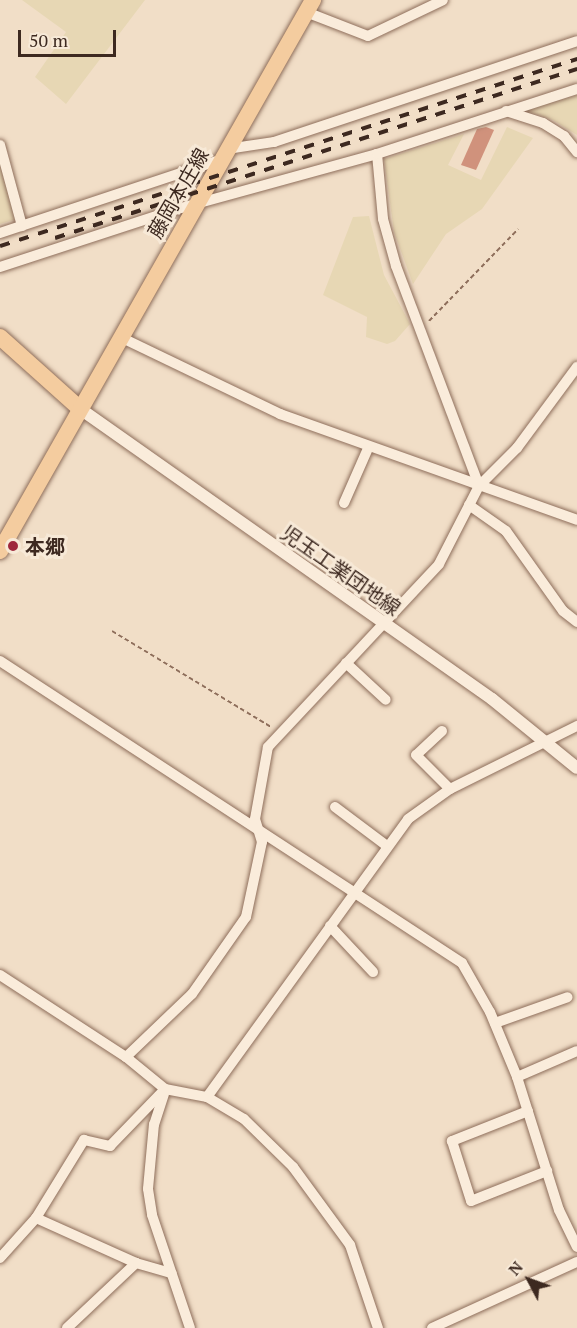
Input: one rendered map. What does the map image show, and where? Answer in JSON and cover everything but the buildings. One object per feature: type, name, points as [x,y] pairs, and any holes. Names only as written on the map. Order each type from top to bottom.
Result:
[{"type":"main road","name":"藤岡本庄線","points":[[0,550],[309,6]]},
{"type":"main road","points":[[0,337],[79,408]]},
{"type":"street","points":[[309,6],[368,36],[443,0]]},
{"type":"street","points":[[0,233],[225,154],[274,142],[577,41]]},
{"type":"street","points":[[0,267],[196,204],[377,154],[577,89]]},
{"type":"street","points":[[506,111],[543,123],[564,136],[577,152]]},
{"type":"street","points":[[0,145],[22,226]]},
{"type":"street","points":[[377,154],[382,219],[479,486]]},
{"type":"street","points":[[120,337],[280,414],[577,520]]},
{"type":"street","points":[[126,1057],[192,994],[236,936],[246,917],[262,842],[255,819],[268,747],[439,564],[479,486],[517,448],[577,367]]},
{"type":"street","name":"児玉工業団地線","points":[[79,408],[545,741],[577,768]]},
{"type":"street","points":[[344,503],[369,446]]},
{"type":"street","points":[[469,505],[506,531],[563,611],[577,622]]},
{"type":"street","points":[[0,661],[462,963],[495,1023],[517,1077],[547,1171],[577,1247]]},
{"type":"street","points":[[346,663],[386,700]]},
{"type":"street","points":[[207,1097],[408,819],[450,789],[577,726]]},
{"type":"street","points":[[442,731],[416,755],[450,789]]},
{"type":"street","points":[[335,807],[387,846]]},
{"type":"street","points":[[330,926],[373,972]]},
{"type":"street","points":[[0,975],[126,1057],[165,1089],[207,1097],[244,1119],[292,1167],[350,1245],[378,1328]]},
{"type":"street","points":[[495,1023],[568,997]]},
{"type":"street","points":[[517,1077],[577,1051]]},
{"type":"street","points":[[0,1258],[36,1218],[84,1140],[110,1146],[165,1089]]},
{"type":"street","points":[[165,1089],[154,1124],[148,1189],[152,1215],[190,1328]]},
{"type":"street","points":[[528,1111],[452,1141],[471,1201],[547,1171]]},
{"type":"street","points":[[36,1218],[136,1263],[172,1273]]},
{"type":"street","points":[[432,1328],[577,1262]]},
{"type":"street","points":[[67,1328],[136,1263]]},
{"type":"path","points":[[421,329],[518,229]]},
{"type":"path","points":[[112,631],[281,733]]},
{"type":"shaded area","points":[[22,0],[145,0],[66,104],[35,77],[66,32]]},
{"type":"shaded area","points":[[577,95],[577,135],[553,120],[524,110]]},
{"type":"shaded area","points":[[507,127],[533,138],[482,209],[446,234],[413,284],[394,232],[384,159],[464,134],[448,165],[481,180]]},
{"type":"shaded area","points":[[0,164],[16,219],[0,224]]},
{"type":"shaded area","points":[[369,216],[384,275],[410,324],[395,341],[387,344],[366,337],[367,317],[323,295],[353,217]]},
{"type":"railway","points":[[0,246],[577,59]]},
{"type":"railway","points":[[55,238],[577,69]]},
{"type":"place","name":"本郷","points":[[13,546]]}]
